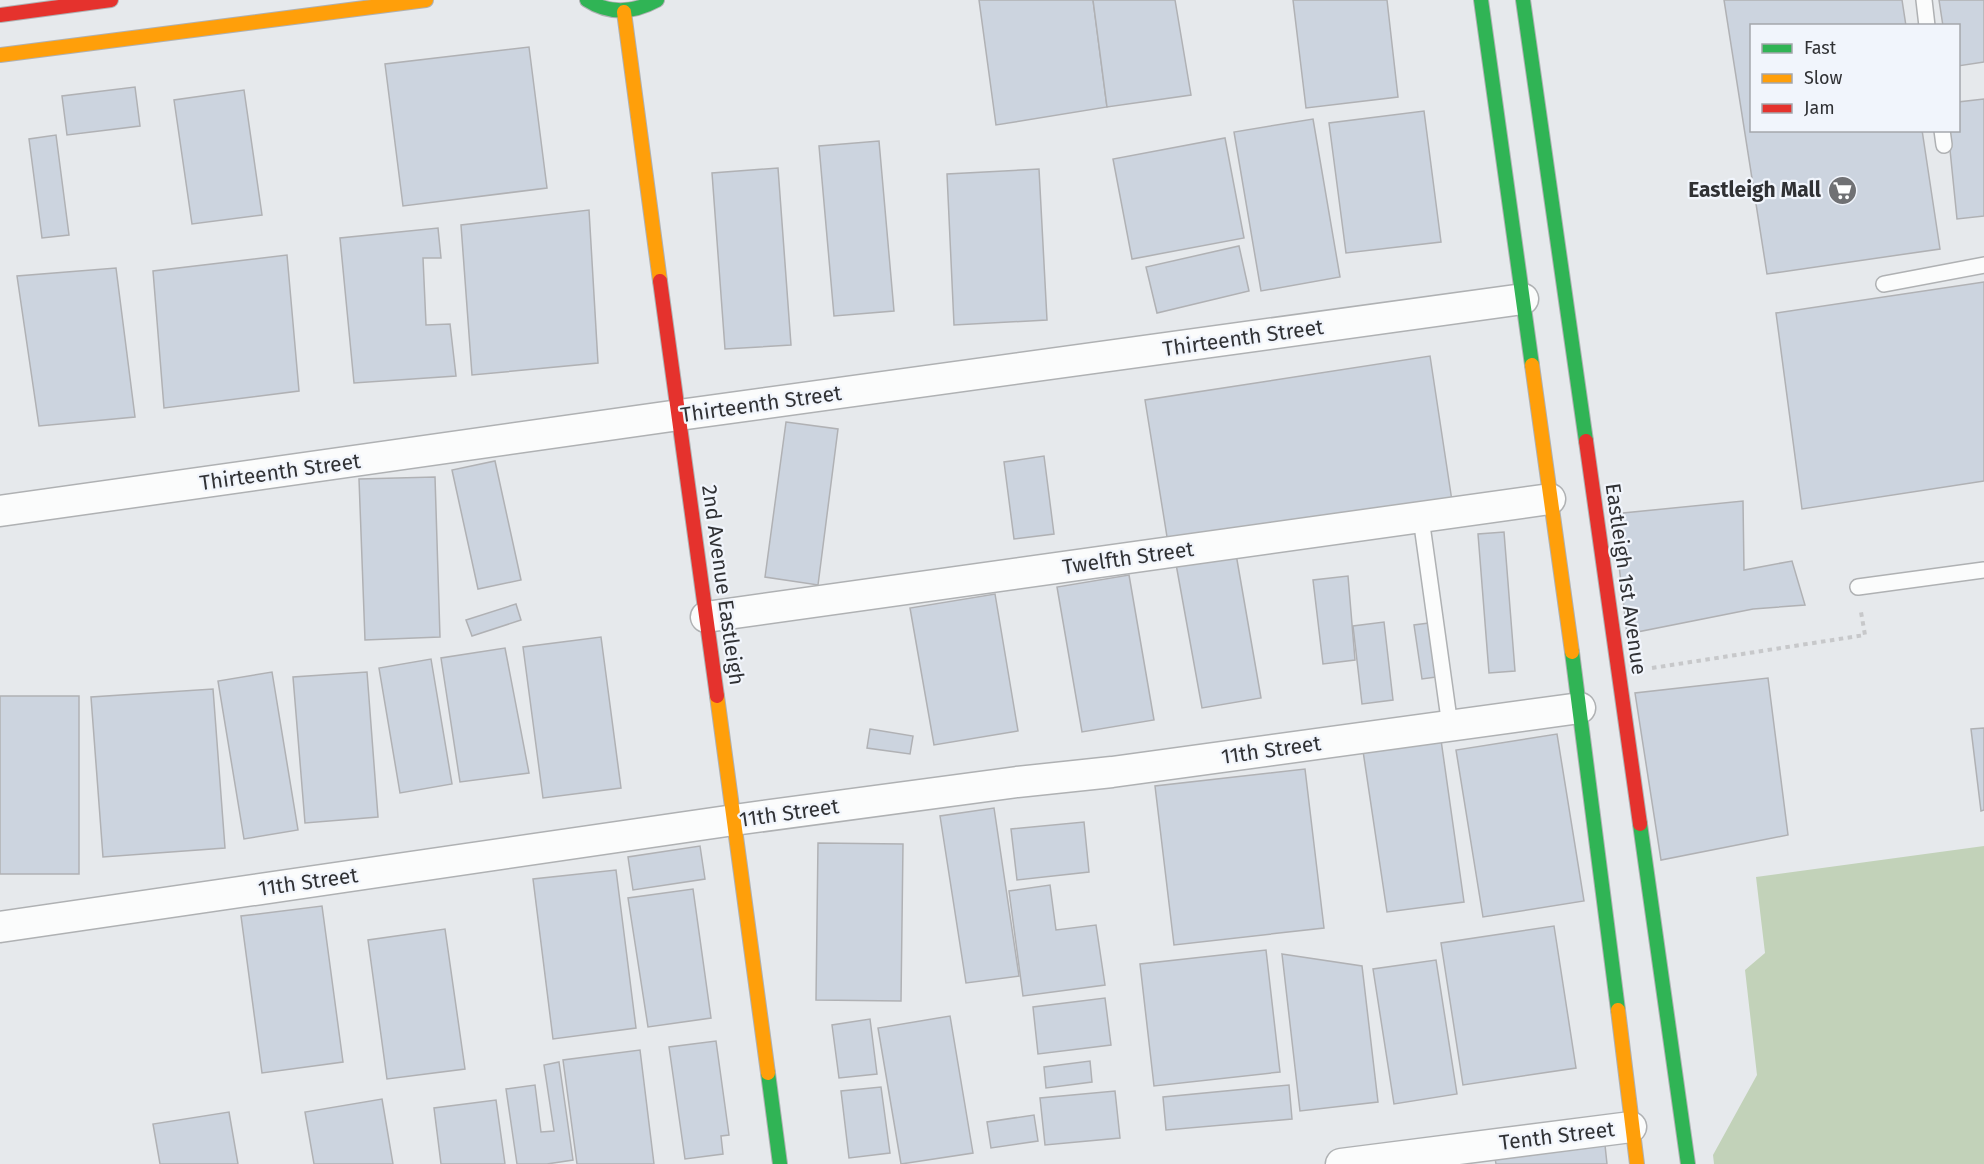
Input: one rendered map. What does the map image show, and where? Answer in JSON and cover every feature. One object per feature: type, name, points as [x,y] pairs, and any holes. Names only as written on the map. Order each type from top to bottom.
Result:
[{"type":"main road","points":[[0,15],[111,0]]},
{"type":"main road","points":[[0,55],[426,0]]},
{"type":"main road","points":[[587,0],[608,10],[624,12],[644,8],[657,0]]},
{"type":"main road","points":[[1481,0],[1580,708],[1637,1164]]},
{"type":"main road","name":"Eastleigh 1st Avenue","points":[[1523,0],[1688,1164]]},
{"type":"main road","name":"2nd Avenue Eastleigh","points":[[624,12],[780,1164]]},
{"type":"street","name":"Thirteenth Street","points":[[0,512],[679,415],[1523,299]]},
{"type":"street","name":"Twelfth Street","points":[[706,617],[1550,500]]},
{"type":"street","name":"11th Street","points":[[0,927],[734,820],[1580,708]]},
{"type":"street","name":"Tenth Street","points":[[1341,1164],[1631,1127]]},
{"type":"lane","points":[[1924,0],[1927,24]]},
{"type":"lane","points":[[1884,284],[1984,265]]},
{"type":"lane","points":[[1421,518],[1450,726]]},
{"type":"lane","points":[[1858,586],[1984,570]]},
{"type":"path","points":[[1618,673],[1865,635],[1858,586]]},
{"type":"green space","points":[[1984,846],[1984,1164],[1714,1164],[1713,1155],[1757,1075],[1745,970],[1765,953],[1756,877]]},
{"type":"building","points":[[979,0],[1093,0],[1107,107],[996,125]]},
{"type":"building","points":[[1093,0],[1175,0],[1191,95],[1107,107]]},
{"type":"building","points":[[1293,0],[1387,0],[1398,97],[1306,108]]},
{"type":"building","name":"Eastleigh Mall","points":[[1724,0],[1902,0],[1906,24],[1750,24],[1750,132],[1922,132],[1940,249],[1767,274]]},
{"type":"building","points":[[1939,0],[1984,0],[1984,62],[1960,66],[1960,24],[1943,24]]},
{"type":"building","points":[[529,47],[547,188],[403,206],[385,64]]},
{"type":"building","points":[[135,87],[140,126],[67,135],[62,96]]},
{"type":"building","points":[[244,90],[262,215],[192,224],[174,100]]},
{"type":"building","points":[[1984,99],[1984,216],[1957,219],[1948,132],[1960,132],[1960,102]]},
{"type":"building","points":[[1424,111],[1441,242],[1346,253],[1329,123]]},
{"type":"building","points":[[1313,119],[1340,277],[1261,291],[1234,132]]},
{"type":"building","points":[[56,135],[69,235],[42,238],[29,139]]},
{"type":"building","points":[[1225,138],[1244,238],[1132,259],[1113,159]]},
{"type":"building","points":[[879,141],[894,311],[834,316],[819,146]]},
{"type":"building","points":[[778,168],[791,345],[725,349],[712,173]]},
{"type":"building","points":[[1039,169],[1047,320],[954,325],[947,174]]},
{"type":"building","points":[[589,210],[598,363],[472,375],[461,225]]},
{"type":"building","points":[[438,228],[441,258],[423,258],[426,325],[450,324],[456,376],[354,383],[340,238]]},
{"type":"building","points":[[1239,246],[1249,291],[1157,313],[1146,267]]},
{"type":"building","points":[[287,255],[299,391],[164,408],[153,271]]},
{"type":"building","points":[[116,268],[135,417],[39,426],[17,276]]},
{"type":"building","points":[[1984,282],[1984,481],[1802,509],[1776,313]]},
{"type":"building","points":[[1430,356],[1452,501],[1168,543],[1145,400]]},
{"type":"building","points":[[786,422],[838,429],[818,585],[765,577]]},
{"type":"building","points":[[1044,456],[1054,534],[1014,539],[1004,462]]},
{"type":"building","points":[[495,461],[521,580],[478,589],[452,470]]},
{"type":"building","points":[[435,477],[440,637],[365,640],[359,479]]},
{"type":"building","points":[[1743,501],[1744,570],[1792,561],[1805,605],[1753,609],[1627,634],[1613,514]]},
{"type":"building","points":[[1504,532],[1515,671],[1489,673],[1478,534]]},
{"type":"building","points":[[1236,554],[1261,698],[1202,708],[1176,564]]},
{"type":"building","points":[[1129,575],[1154,720],[1082,732],[1057,587]]},
{"type":"building","points":[[1348,576],[1355,660],[1323,664],[1313,580]]},
{"type":"building","points":[[995,594],[1018,731],[934,745],[910,608]]},
{"type":"building","points":[[516,604],[521,620],[472,636],[466,620]]},
{"type":"building","points":[[1384,622],[1393,700],[1362,704],[1353,626]]},
{"type":"building","points":[[1436,622],[1443,676],[1422,679],[1414,625]]},
{"type":"building","points":[[601,637],[621,788],[543,798],[523,647]]},
{"type":"building","points":[[505,648],[529,773],[460,782],[441,658]]},
{"type":"building","points":[[431,659],[452,784],[400,793],[379,668]]},
{"type":"building","points":[[272,672],[298,830],[244,839],[218,681]]},
{"type":"building","points":[[367,672],[378,817],[305,823],[293,677]]},
{"type":"building","points":[[1768,678],[1788,835],[1661,860],[1635,693]]},
{"type":"building","points":[[213,689],[225,848],[103,857],[91,697]]},
{"type":"building","points":[[0,696],[79,696],[79,874],[0,874]]},
{"type":"building","points":[[1984,728],[1984,810],[1981,811],[1971,729]]},
{"type":"building","points":[[870,729],[913,736],[910,754],[867,748]]},
{"type":"building","points":[[1557,734],[1584,901],[1483,917],[1456,750]]},
{"type":"building","points":[[1441,740],[1464,902],[1387,912],[1363,751]]},
{"type":"building","points":[[1305,769],[1324,928],[1174,945],[1155,786]]},
{"type":"building","points":[[994,808],[1019,976],[966,983],[940,816]]},
{"type":"building","points":[[1084,822],[1089,872],[1017,880],[1011,829]]},
{"type":"building","points":[[818,843],[903,844],[901,1001],[816,1000]]},
{"type":"building","points":[[700,846],[705,879],[633,890],[628,857]]},
{"type":"building","points":[[616,870],[636,1028],[553,1039],[533,879]]},
{"type":"building","points":[[1050,885],[1056,930],[1096,925],[1105,985],[1023,996],[1009,891]]},
{"type":"building","points":[[693,889],[711,1018],[648,1027],[628,898]]},
{"type":"building","points":[[322,906],[343,1062],[262,1073],[241,916]]},
{"type":"building","points":[[1554,926],[1576,1068],[1463,1085],[1441,943]]},
{"type":"building","points":[[445,929],[465,1069],[387,1079],[368,940]]},
{"type":"building","points":[[1266,950],[1280,1072],[1154,1086],[1140,964]]},
{"type":"building","points":[[1282,954],[1362,966],[1378,1102],[1300,1111]]},
{"type":"building","points":[[1436,960],[1457,1094],[1394,1104],[1373,969]]},
{"type":"building","points":[[1105,998],[1111,1045],[1038,1054],[1033,1007]]},
{"type":"building","points":[[950,1016],[973,1153],[901,1164],[878,1028]]},
{"type":"building","points":[[870,1019],[877,1074],[839,1078],[832,1025]]},
{"type":"building","points":[[716,1041],[729,1135],[721,1136],[723,1154],[685,1159],[669,1047]]},
{"type":"building","points":[[640,1050],[654,1164],[577,1164],[563,1060]]},
{"type":"building","points":[[1090,1061],[1092,1082],[1046,1088],[1044,1067]]},
{"type":"building","points":[[559,1062],[573,1160],[547,1164],[517,1164],[506,1089],[535,1085],[541,1132],[554,1131],[544,1065]]},
{"type":"building","points":[[1289,1085],[1292,1119],[1166,1130],[1163,1097]]},
{"type":"building","points":[[881,1087],[890,1153],[849,1158],[841,1091]]},
{"type":"building","points":[[1115,1091],[1120,1138],[1045,1145],[1040,1098]]},
{"type":"building","points":[[382,1099],[393,1164],[314,1164],[305,1112]]},
{"type":"building","points":[[496,1100],[505,1164],[441,1164],[434,1108]]},
{"type":"building","points":[[229,1112],[238,1164],[160,1164],[153,1124]]},
{"type":"building","points":[[1034,1115],[1038,1141],[991,1148],[987,1122]]},
{"type":"building","points":[[1605,1145],[1607,1164],[1496,1164],[1495,1158]]},
{"type":"traffic: fast","points":[[587,0],[613,10],[639,8],[657,0]]},
{"type":"traffic: fast","points":[[1481,0],[1532,365]]},
{"type":"traffic: fast","points":[[1523,0],[1586,441]]},
{"type":"traffic: fast","points":[[1572,652],[1618,1010]]},
{"type":"traffic: fast","points":[[1640,824],[1688,1164]]},
{"type":"traffic: fast","points":[[768,1073],[780,1164]]},
{"type":"traffic: slow","points":[[0,55],[426,0]]},
{"type":"traffic: slow","points":[[624,12],[660,281]]},
{"type":"traffic: slow","points":[[1532,365],[1572,652]]},
{"type":"traffic: slow","points":[[717,696],[768,1073]]},
{"type":"traffic: slow","points":[[1618,1010],[1637,1164]]},
{"type":"traffic: jam","points":[[0,15],[111,0]]},
{"type":"traffic: jam","points":[[660,281],[717,696]]},
{"type":"traffic: jam","points":[[1586,441],[1640,824]]},
{"type":"place","name":"Eastleigh Mall","points":[[1842,190]]}]
